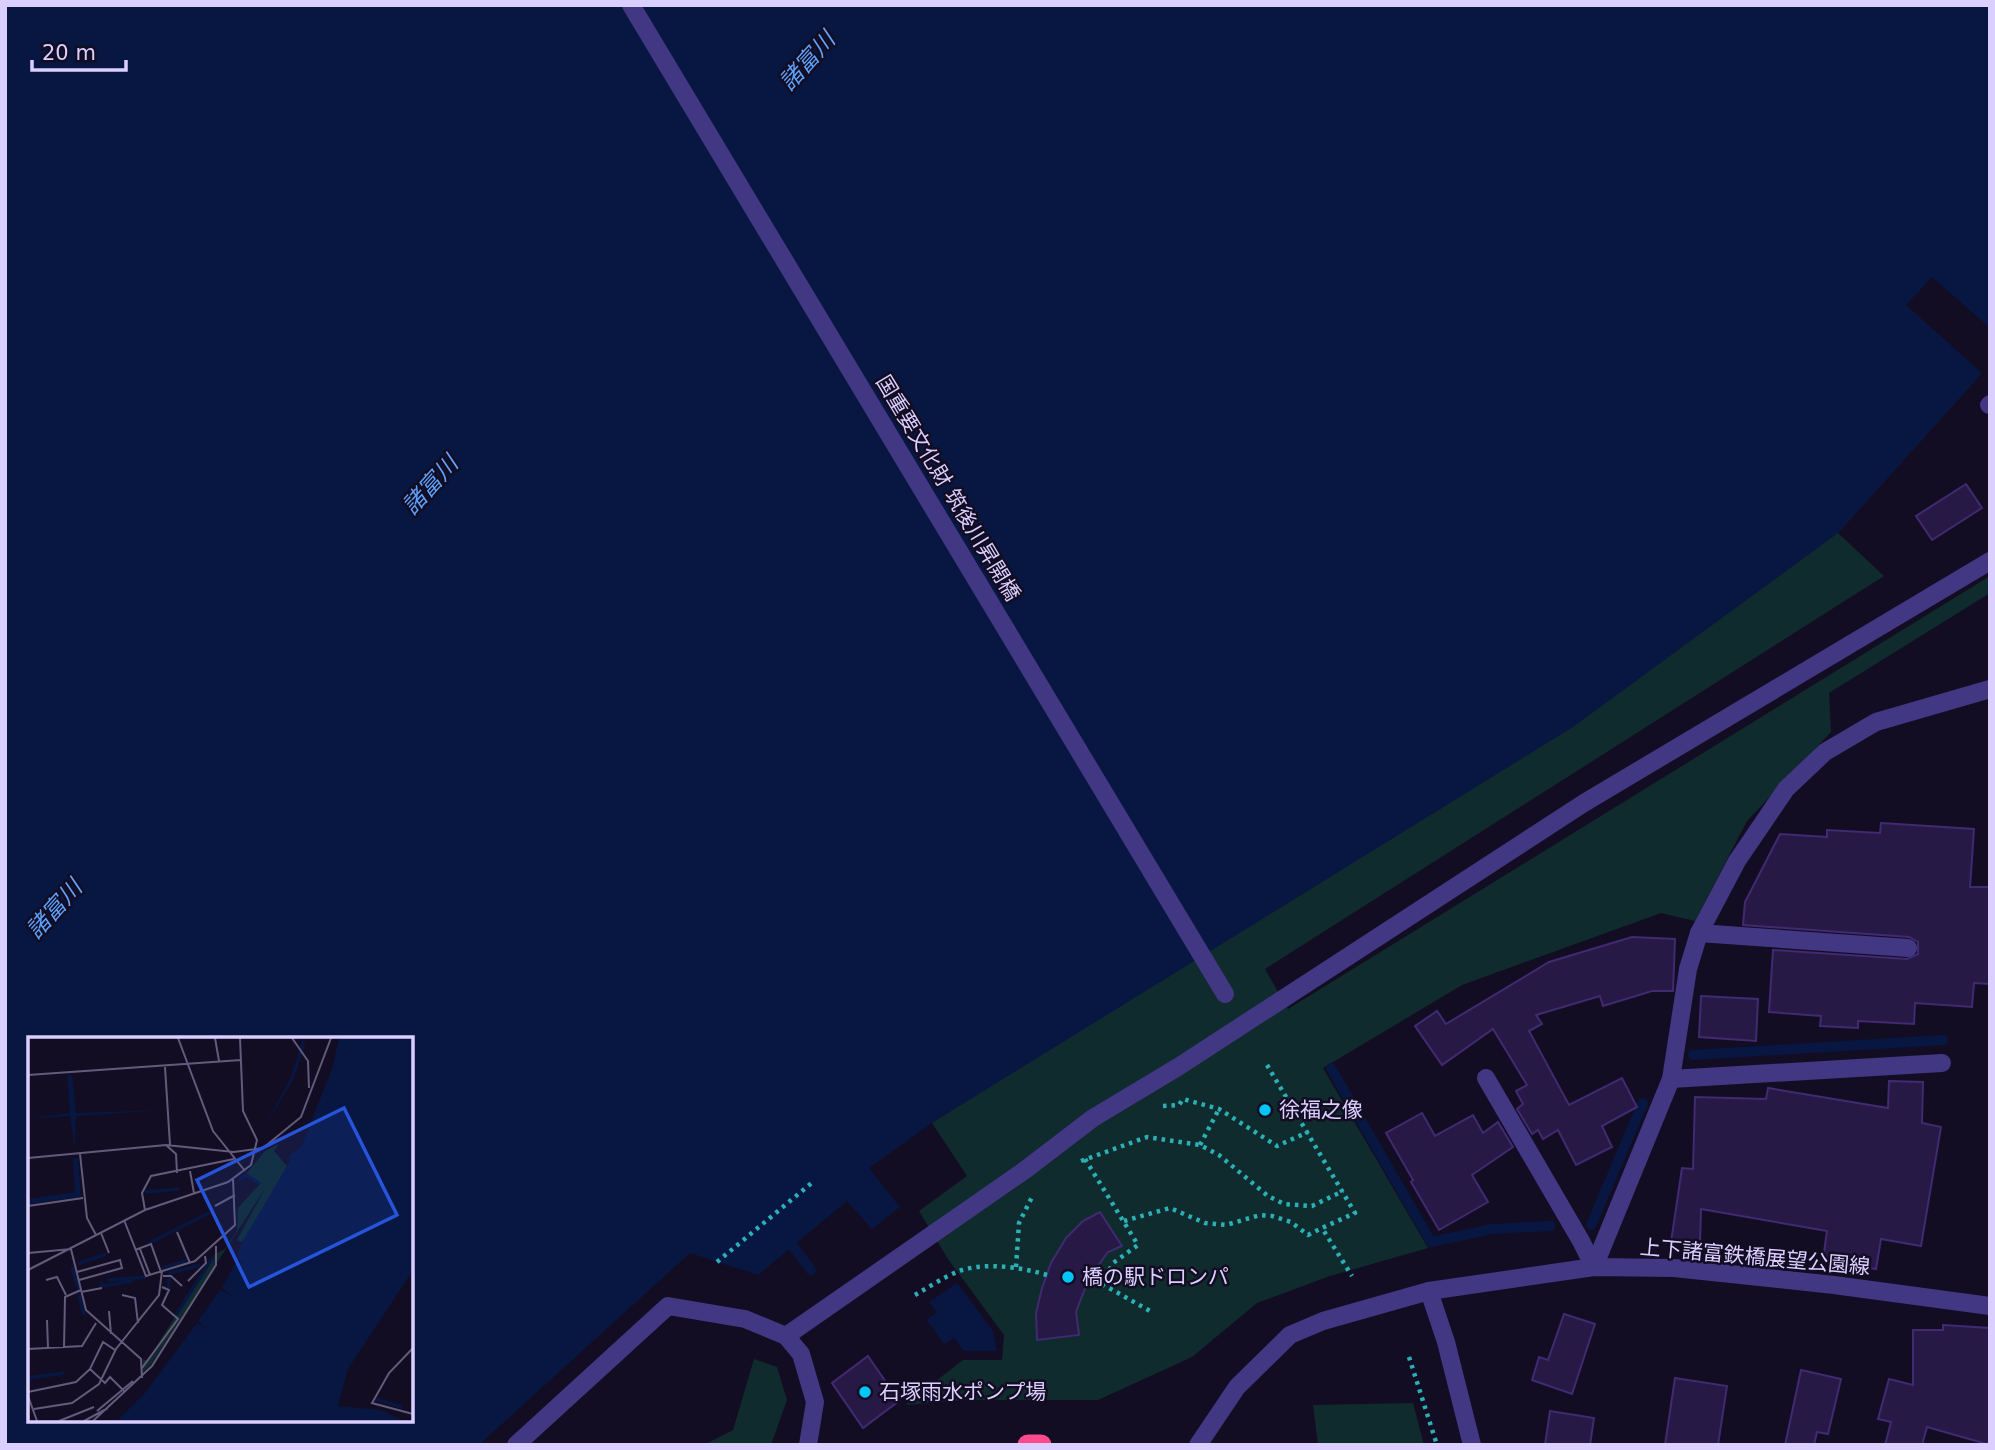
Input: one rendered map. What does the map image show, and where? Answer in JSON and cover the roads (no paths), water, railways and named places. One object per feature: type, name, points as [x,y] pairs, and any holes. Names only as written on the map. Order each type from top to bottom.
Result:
[{"type":"highway","points":[[1028,1445],[1041,1445]]},
{"type":"street","name":"国重要文化財 筑後川昇開橋","points":[[631,5],[1225,994]]},
{"type":"street","points":[[786,1336],[1024,1170],[1093,1118],[1178,1067],[1584,803],[1990,561]]},
{"type":"street","points":[[1594,1267],[1671,1079],[1688,969],[1699,933],[1737,861],[1786,789],[1825,752],[1876,722],[1990,690]]},
{"type":"street","points":[[1699,933],[1908,948]]},
{"type":"street","points":[[1671,1079],[1942,1063]]},
{"type":"street","points":[[1486,1079],[1594,1267]]},
{"type":"street","name":"上下諸富鉄橋展望公園線","points":[[1198,1445],[1237,1387],[1290,1335],[1323,1321],[1429,1291],[1594,1267],[1674,1268],[1834,1285],[1990,1306]]},
{"type":"street","points":[[1429,1291],[1446,1342],[1472,1445]]},
{"type":"street","points":[[516,1445],[668,1306],[745,1319],[786,1336],[801,1354],[815,1402],[808,1445]]},
{"type":"water","name":"諸富川","points":[[5,5],[1990,5],[1990,328],[1932,277],[1906,305],[1982,373],[1838,533],[1573,727],[932,1123],[869,1168],[900,1207],[872,1229],[847,1201],[758,1275],[690,1254],[479,1445],[5,1445]]},
{"type":"water","points":[[957,1283],[993,1331],[997,1351],[964,1351],[954,1338],[944,1344],[927,1320],[937,1312],[929,1302]]},
{"type":"waterway","points":[[1693,1055],[1943,1040]]},
{"type":"waterway","points":[[1331,1068],[1431,1242],[1492,1229],[1550,1226]]},
{"type":"waterway","points":[[1591,1225],[1643,1103]]},
{"type":"waterway","points":[[786,1237],[811,1270]]},
{"type":"place","name":"徐福之像","points":[[1265,1110]]},
{"type":"place","name":"橋の駅ドロンパ","points":[[1068,1277]]},
{"type":"place","name":"石塚雨水ポンプ場","points":[[865,1392]]}]
